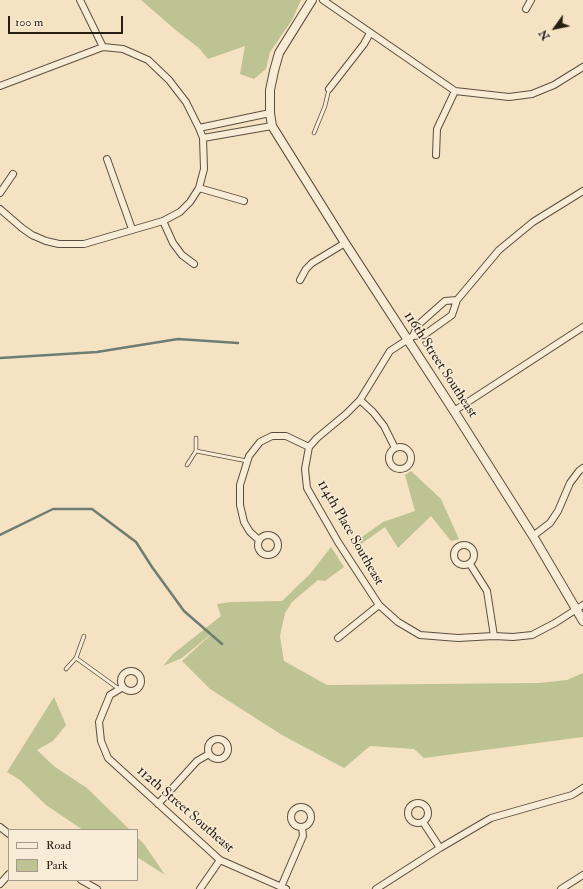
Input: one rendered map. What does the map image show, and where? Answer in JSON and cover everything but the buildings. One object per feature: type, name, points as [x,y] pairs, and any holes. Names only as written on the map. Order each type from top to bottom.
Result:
[{"type":"street","points":[[80,0],[103,47]]},
{"type":"street","points":[[202,138],[272,126],[270,113],[270,90],[279,52],[312,0]]},
{"type":"street","points":[[323,0],[455,91],[510,97],[532,94],[554,86],[583,67]]},
{"type":"street","points":[[526,10],[531,0]]},
{"type":"street","points":[[329,89],[364,44],[370,33]]},
{"type":"street","points":[[0,86],[103,47],[123,49],[148,60],[169,80],[186,102],[199,128],[202,138],[204,169],[199,188],[190,202],[180,212],[163,221],[84,244],[59,244],[46,241],[32,235],[0,209]]},
{"type":"street","points":[[436,156],[437,130],[455,91]]},
{"type":"street","points":[[199,128],[270,113]]},
{"type":"street","name":"116th Street Southeast","points":[[272,126],[345,243],[410,338],[533,536],[580,608],[583,621]]},
{"type":"street","points":[[107,159],[132,229]]},
{"type":"street","points":[[0,194],[13,174]]},
{"type":"street","points":[[199,188],[244,201]]},
{"type":"street","points":[[259,540],[250,532],[244,522],[240,505],[240,485],[247,460],[260,442],[272,436],[286,436],[309,447],[360,400],[390,351],[410,338],[424,335],[452,314],[457,300],[498,250],[533,222],[583,191]]},
{"type":"street","points":[[163,221],[173,243],[182,255],[194,264]]},
{"type":"street","points":[[300,280],[306,269],[312,263],[345,243]]},
{"type":"street","points":[[410,338],[418,325],[445,301],[457,300]]},
{"type":"street","points":[[454,410],[583,327]]},
{"type":"street","points":[[360,400],[373,412],[384,426],[395,448]]},
{"type":"street","name":"114th Place Southeast","points":[[309,447],[305,469],[307,488],[338,542],[379,605],[398,622],[420,635],[458,638],[494,636],[513,637],[532,635],[580,608]]},
{"type":"street","points":[[533,536],[550,522],[558,511],[570,482],[583,468]]},
{"type":"street","points":[[470,564],[487,591],[494,636]]},
{"type":"street","points":[[338,638],[379,605]]},
{"type":"street","name":"112th Street Southeast","points":[[121,688],[110,695],[99,722],[101,741],[108,758],[220,860],[284,888]]},
{"type":"street","points":[[158,804],[197,761],[209,754]]},
{"type":"street","points":[[376,889],[440,848],[491,818],[572,794],[583,788]]},
{"type":"street","points":[[423,822],[440,848]]},
{"type":"street","points":[[0,827],[8,833]]},
{"type":"street","points":[[284,888],[303,836],[302,827]]},
{"type":"street","points":[[200,889],[220,860]]},
{"type":"street","points":[[0,884],[8,875]]},
{"type":"street","points":[[562,889],[583,875]]},
{"type":"street","points":[[83,881],[97,889]]},
{"type":"lane","points":[[314,133],[325,106],[329,89]]},
{"type":"lane","points":[[187,465],[196,451],[196,438]]},
{"type":"lane","points":[[196,451],[247,460]]},
{"type":"lane","points":[[66,669],[76,658],[84,636]]},
{"type":"lane","points":[[76,658],[121,688]]},
{"type":"green space","points":[[141,0],[301,0],[292,20],[270,52],[266,69],[254,79],[240,74],[245,46],[208,59],[199,48]]},
{"type":"green space","points":[[411,471],[441,499],[459,539],[451,541],[431,516],[398,548],[385,527],[354,549],[352,544],[383,522],[415,511],[405,475]]},
{"type":"green space","points":[[331,547],[344,567],[325,581],[318,580],[292,602],[285,613],[280,636],[284,661],[327,685],[539,683],[567,680],[583,673],[583,737],[424,758],[414,749],[370,746],[344,768],[282,735],[210,689],[182,661],[217,629],[182,658],[163,666],[173,654],[221,616],[217,604],[231,602],[282,601],[310,574]]},
{"type":"green space","points":[[54,697],[66,725],[53,741],[37,750],[55,767],[87,788],[129,829],[82,829],[46,805],[20,780],[7,772]]},
{"type":"green space","points":[[138,838],[144,844],[165,875],[138,858]]},
{"type":"waterway","points":[[0,358],[97,352],[178,339],[238,343]]},
{"type":"waterway","points":[[0,535],[53,509],[92,509],[136,542],[184,611],[222,644]]}]
